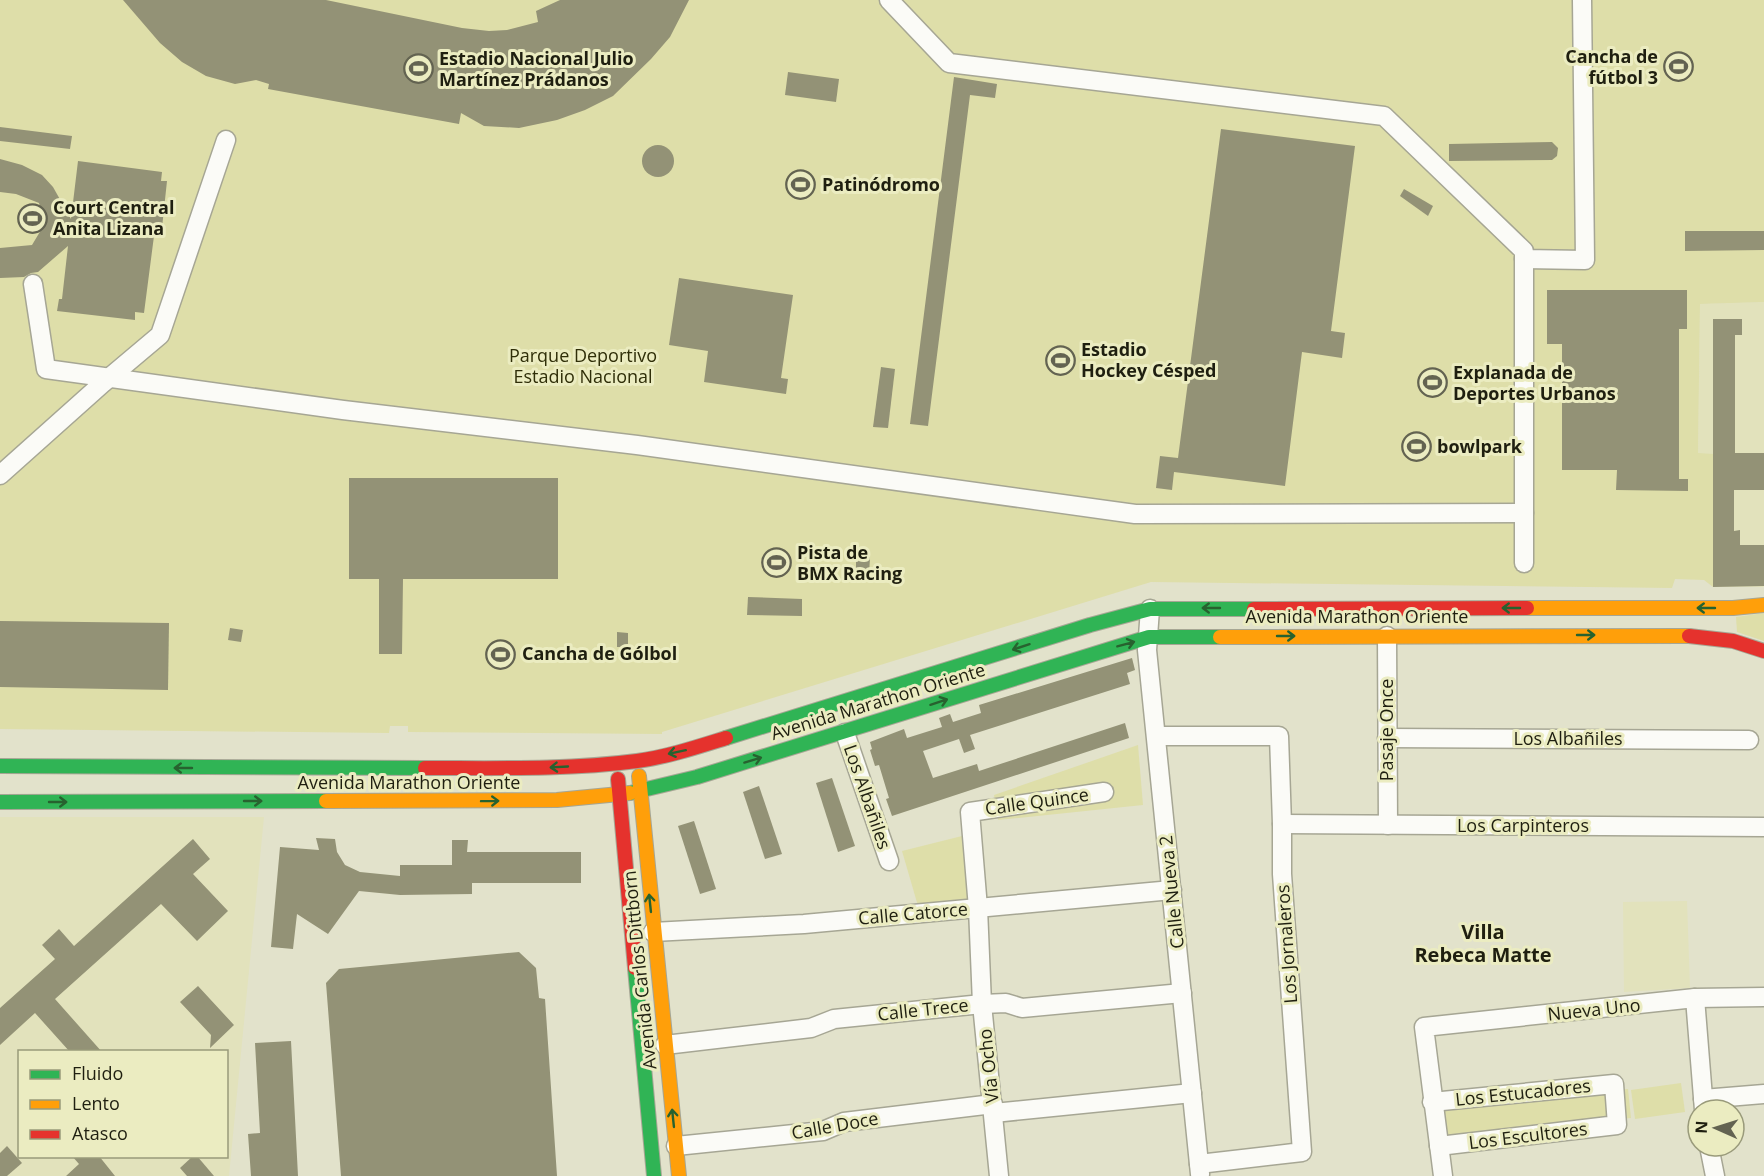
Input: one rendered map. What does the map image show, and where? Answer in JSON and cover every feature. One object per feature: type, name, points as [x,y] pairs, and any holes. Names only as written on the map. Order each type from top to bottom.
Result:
[{"type":"main road","name":"Avenida Marathon Oriente","points":[[0,766],[452,785],[557,800],[620,795],[698,777],[845,732],[1090,625],[1150,609],[1733,608],[1764,605]]},
{"type":"main road","name":"Avenida Marathon Oriente","points":[[0,802],[452,785],[544,768],[638,761],[968,678],[1149,638],[1697,636],[1764,651]]},
{"type":"main road","name":"Avenida Carlos Dittborn","points":[[638,761],[653,932],[679,1176]]},
{"type":"main road","name":"Avenida Carlos Dittborn","points":[[617,763],[654,1176]]},
{"type":"main road","points":[[645,850],[652,819],[661,805],[698,777]]},
{"type":"main road","points":[[557,800],[592,811]]},
{"type":"main road","points":[[606,819],[615,827],[624,850]]},
{"type":"street","points":[[889,0],[949,63],[1384,116],[1524,251],[1524,563]]},
{"type":"street","points":[[1524,259],[1584,260],[1581,0]]},
{"type":"street","points":[[0,475],[110,376],[160,335],[226,140]]},
{"type":"street","points":[[33,284],[46,369],[110,376],[343,410],[637,445],[1135,514],[1524,513]]},
{"type":"street","name":"Calle Nueva 2","points":[[1150,609],[1147,650],[1200,1170]]},
{"type":"street","name":"Pasaje Once","points":[[1387,636],[1388,825]]},
{"type":"street","name":"Los Albañiles","points":[[845,732],[889,861]]},
{"type":"street","name":"Los Jornaleros","points":[[1157,736],[1279,736],[1282,874],[1302,1152],[1200,1170]]},
{"type":"street","name":"Los Albañiles","points":[[1388,738],[1749,740]]},
{"type":"street","name":"Calle Quince","points":[[970,812],[1104,792]]},
{"type":"street","name":"Vía Ocho","points":[[970,812],[978,908],[982,1004],[999,1176]]},
{"type":"street","name":"Los Carpinteros","points":[[1282,824],[1764,827]]},
{"type":"street","name":"Calle Catorce","points":[[653,932],[804,924],[1172,890]]},
{"type":"street","name":"Calle Trece","points":[[665,1045],[811,1028],[834,1019],[982,1004],[1006,1003],[1022,1008],[1182,993]]},
{"type":"street","name":"Nueva Uno","points":[[1432,1102],[1424,1027],[1695,998],[1764,997]]},
{"type":"street","points":[[1695,998],[1702,1098]]},
{"type":"street","name":"Los Estucadores","points":[[1432,1102],[1614,1084],[1617,1125]]},
{"type":"street","name":"Calle Doce","points":[[676,1146],[823,1131],[844,1122],[1192,1093]]},
{"type":"street","points":[[1742,1098],[1764,1094]]},
{"type":"street","points":[[1432,1102],[1443,1176]]},
{"type":"street","name":"Los Escultores","points":[[1439,1146],[1617,1125]]},
{"type":"street","points":[[1712,1158],[1715,1176]]},
{"type":"shaded area","points":[[1764,302],[1764,587],[1713,587],[1713,455],[1698,454],[1700,304]]},
{"type":"shaded area","points":[[0,817],[264,817],[229,1176],[0,1176]]},
{"type":"shaded area","points":[[1687,901],[1690,988],[1624,992],[1623,902]]},
{"type":"green space","name":"Parque Deportivo Estadio Nacional","points":[[0,0],[1764,0],[1764,302],[1700,304],[1698,453],[1713,454],[1713,587],[1704,580],[1675,579],[1672,588],[1151,582],[662,732],[662,734],[408,732],[408,726],[390,726],[389,733],[0,729]]},
{"type":"green space","points":[[1764,613],[1764,641],[1737,632],[1736,617]]},
{"type":"green space","points":[[1138,745],[1143,805],[998,820],[994,795]]},
{"type":"green space","points":[[966,835],[972,899],[918,906],[902,851]]},
{"type":"green space","points":[[1681,1083],[1685,1112],[1635,1119],[1631,1090]]},
{"type":"green space","points":[[1628,1089],[1631,1118],[1443,1136],[1439,1106]]},
{"type":"building","name":"Estadio Nacional Julio Martínez Prádanos","points":[[123,0],[326,0],[462,28],[489,31],[507,30],[538,22],[536,11],[560,0],[689,0],[670,37],[613,96],[585,110],[557,120],[519,128],[484,126],[461,113],[459,124],[268,89],[269,84],[256,80],[235,84],[206,76],[182,62],[160,43]]},
{"type":"building","points":[[788,72],[839,79],[836,102],[785,95]]},
{"type":"building","points":[[954,77],[997,84],[995,98],[970,95],[928,426],[910,424]]},
{"type":"building","points":[[0,127],[72,136],[70,149],[0,141]]},
{"type":"building","points":[[1221,129],[1355,146],[1331,331],[1345,333],[1342,358],[1302,352],[1285,486],[1174,472],[1172,490],[1156,488],[1160,456],[1178,458]]},
{"type":"building","points":[[1552,142],[1558,148],[1557,156],[1552,160],[1449,161],[1449,144]]},
{"type":"building","points":[[658,145],[670,149],[674,161],[670,173],[658,177],[646,173],[642,161],[646,149]]},
{"type":"building","points":[[0,159],[22,165],[42,175],[53,187],[71,219],[78,161],[162,172],[161,181],[167,181],[161,237],[154,236],[144,313],[135,312],[135,320],[57,311],[59,299],[62,299],[68,246],[38,272],[24,277],[0,278],[0,248],[32,245],[41,230],[43,220],[39,203],[16,194],[0,192]]},
{"type":"building","points":[[1404,189],[1433,206],[1428,216],[1400,196]]},
{"type":"building","points":[[1685,231],[1764,231],[1764,250],[1685,251]]},
{"type":"building","points":[[679,278],[793,295],[781,378],[788,379],[786,394],[704,382],[708,351],[669,345]]},
{"type":"building","points":[[1547,290],[1687,290],[1687,329],[1679,329],[1679,479],[1688,479],[1688,491],[1616,490],[1617,470],[1562,470],[1562,344],[1547,344]]},
{"type":"building","points":[[1713,319],[1742,319],[1742,335],[1735,335],[1735,453],[1764,453],[1764,490],[1734,490],[1734,531],[1740,530],[1740,545],[1764,545],[1764,586],[1713,587]]},
{"type":"building","points":[[881,367],[895,369],[888,428],[873,427]]},
{"type":"building","points":[[349,478],[558,478],[558,579],[403,579],[402,654],[379,654],[379,579],[349,579]]},
{"type":"building","points":[[856,556],[870,557],[869,576],[856,575]]},
{"type":"building","points":[[748,597],[802,599],[802,616],[747,615]]},
{"type":"building","points":[[0,621],[169,623],[168,690],[0,687]]},
{"type":"building","points":[[230,628],[243,630],[241,642],[228,640]]},
{"type":"building","points":[[617,632],[628,633],[628,647],[617,647]]},
{"type":"building","points":[[1132,658],[1135,670],[1127,673],[1130,684],[970,735],[975,749],[964,753],[959,739],[923,751],[933,778],[977,764],[979,771],[1125,723],[1129,738],[892,816],[879,765],[875,766],[870,750],[872,749],[870,742],[904,729],[907,738],[942,727],[939,718],[950,714],[953,722],[981,713],[979,705]]},
{"type":"building","points":[[832,778],[855,846],[838,852],[816,783]]},
{"type":"building","points":[[759,786],[782,854],[765,859],[743,792]]},
{"type":"building","points":[[694,821],[716,889],[700,894],[678,826]]},
{"type":"building","points":[[316,838],[335,839],[337,852],[345,865],[360,872],[400,876],[400,865],[452,865],[452,840],[468,840],[467,852],[581,852],[581,883],[472,883],[472,894],[400,895],[359,891],[328,934],[297,914],[293,949],[271,947],[280,847],[319,850]]},
{"type":"building","points":[[193,839],[210,859],[193,874],[228,911],[197,941],[161,904],[55,999],[100,1050],[68,1050],[35,1013],[0,1045],[0,1008],[55,959],[42,945],[59,929],[74,946]]},
{"type":"building","points":[[519,952],[536,968],[539,998],[545,999],[557,1176],[341,1176],[326,983],[339,969]]},
{"type":"building","points":[[198,986],[234,1025],[210,1048],[211,1035],[180,1002]]},
{"type":"building","points":[[291,1041],[298,1176],[251,1176],[248,1134],[260,1133],[255,1043]]},
{"type":"building","points":[[7,1146],[22,1163],[7,1176],[0,1176],[0,1153]]},
{"type":"building","points":[[74,1158],[101,1158],[115,1176],[66,1176],[79,1164]]},
{"type":"building","points":[[191,1158],[199,1158],[214,1176],[187,1176],[180,1168]]},
{"type":"traffic: fast","points":[[726,738],[1090,625],[1150,609],[1254,609]]},
{"type":"traffic: fast","points":[[630,793],[697,777],[1149,637],[1220,637]]},
{"type":"traffic: fast","points":[[0,766],[425,768]]},
{"type":"traffic: fast","points":[[0,802],[326,801]]},
{"type":"traffic: fast","points":[[635,968],[654,1176]]},
{"type":"traffic: slow","points":[[1527,608],[1733,608],[1764,605]]},
{"type":"traffic: slow","points":[[1220,637],[1689,636]]},
{"type":"traffic: slow","points":[[639,776],[679,1176]]},
{"type":"traffic: slow","points":[[326,801],[557,800],[630,793]]},
{"type":"traffic: jam","points":[[1254,609],[1527,608]]},
{"type":"traffic: jam","points":[[1689,636],[1733,641],[1764,651]]},
{"type":"traffic: jam","points":[[425,768],[531,768],[611,764],[659,757],[726,738]]},
{"type":"traffic: jam","points":[[618,779],[635,968]]},
{"type":"place","name":"Cancha de fútbol 3","points":[[1679,67]]},
{"type":"place","name":"Estadio Nacional Julio Martínez Prádanos","points":[[418,69]]},
{"type":"place","name":"Patinódromo","points":[[801,185]]},
{"type":"place","name":"Court Central Anita Lizana","points":[[32,218]]},
{"type":"place","name":"Estadio Hockey Césped","points":[[1060,360]]},
{"type":"place","name":"Explanada de Deportes Urbanos","points":[[1432,383]]},
{"type":"place","name":"bowlpark","points":[[1416,447]]},
{"type":"place","name":"Pista de BMX Racing","points":[[776,563]]},
{"type":"place","name":"Cancha de Gólbol","points":[[501,654]]},
{"type":"district","name":"Villa Rebeca Matte","points":[[1483,944]]}]
